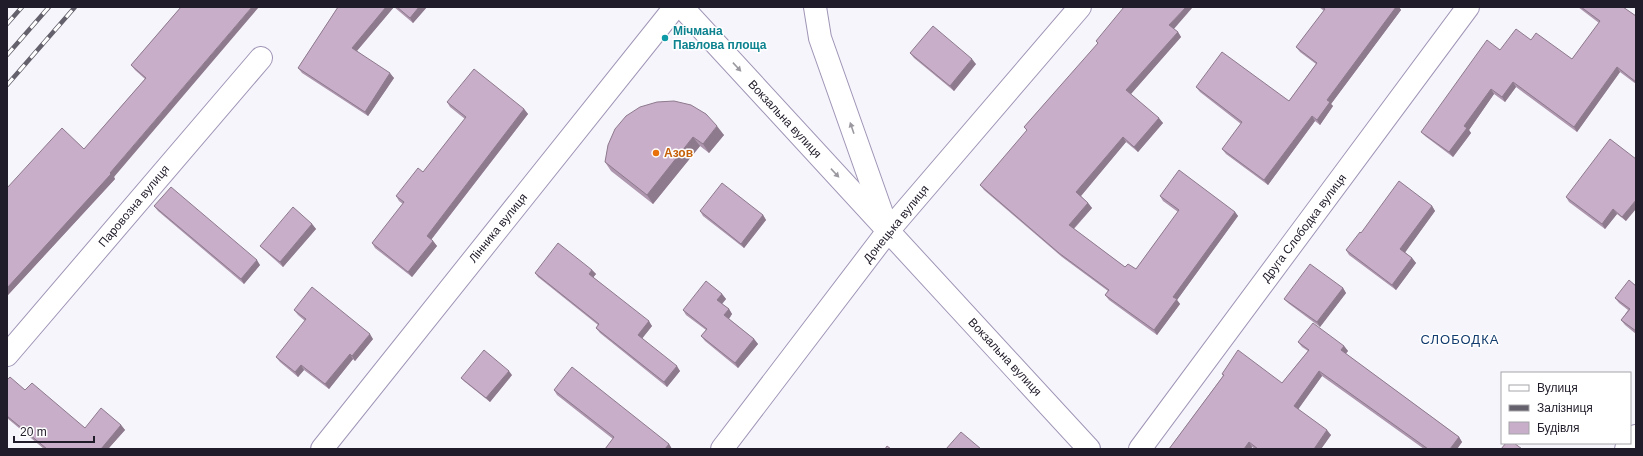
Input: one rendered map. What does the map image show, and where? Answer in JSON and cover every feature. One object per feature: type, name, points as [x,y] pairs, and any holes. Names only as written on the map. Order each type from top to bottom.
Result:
[{"type":"street","name":"Лінника вулиця","points":[[322,449],[675,7]]},
{"type":"street","name":"Вокзальна вулиця","points":[[682,7],[1089,449]]},
{"type":"street","name":"Вокзальна вулиця","points":[[815,7],[820,38],[888,231]]},
{"type":"street","name":"Донецька вулиця","points":[[722,449],[888,231],[1080,7]]},
{"type":"street","name":"Друга Слободка вулиця","points":[[1140,449],[1468,7]]},
{"type":"street","name":"Паровозна вулиця","points":[[7,355],[260,58]]},
{"type":"building","points":[[181,7],[252,7],[110,173],[111,174],[7,288],[7,188],[62,128],[84,149],[146,78],[131,65]]},
{"type":"building","points":[[338,7],[386,7],[352,48],[390,73],[365,112],[298,68]]},
{"type":"building","points":[[397,7],[419,7],[410,18]]},
{"type":"building","points":[[1124,7],[1186,7],[1169,25],[1178,32],[1126,90],[1159,118],[1134,147],[1123,137],[1076,192],[1088,203],[1069,225],[1125,267],[1128,264],[1136,269],[1179,210],[1160,196],[1179,170],[1235,212],[1173,297],[1177,299],[1154,330],[1105,295],[1109,290],[1059,253],[980,185],[1027,130],[1024,127],[1098,43],[1096,41]]},
{"type":"building","points":[[1322,7],[1396,7],[1327,100],[1330,102],[1317,120],[1312,116],[1264,180],[1222,149],[1242,122],[1196,87],[1222,52],[1289,101],[1317,63],[1296,47],[1325,9]]},
{"type":"building","points":[[1581,7],[1623,7],[1636,16],[1636,82],[1617,67],[1574,127],[1513,82],[1502,97],[1491,89],[1464,126],[1467,128],[1449,152],[1421,132],[1487,40],[1500,50],[1516,29],[1531,40],[1536,33],[1572,59],[1600,21]]},
{"type":"building","points":[[933,26],[972,59],[950,86],[910,53]]},
{"type":"building","points":[[474,69],[524,109],[427,236],[433,241],[408,272],[372,243],[404,202],[396,196],[418,168],[423,172],[466,117],[447,102]]},
{"type":"building","points":[[674,101],[691,105],[706,114],[717,126],[703,144],[693,137],[647,195],[605,162],[608,145],[615,129],[626,116],[640,107],[657,102]]},
{"type":"building","points":[[1610,139],[1636,159],[1636,200],[1622,217],[1613,209],[1602,224],[1566,197]]},
{"type":"building","points":[[1399,181],[1432,206],[1400,249],[1412,258],[1392,285],[1346,250],[1360,232],[1361,233]]},
{"type":"building","points":[[722,183],[763,215],[741,244],[700,211]]},
{"type":"building","points":[[171,187],[257,260],[241,279],[154,206]]},
{"type":"building","points":[[293,207],[312,224],[280,262],[260,246]]},
{"type":"building","points":[[558,243],[592,270],[589,274],[649,321],[638,335],[677,366],[664,382],[596,328],[599,324],[535,273]]},
{"type":"building","points":[[1310,264],[1343,288],[1317,322],[1284,299]]},
{"type":"building","points":[[1629,280],[1636,286],[1636,331],[1621,320],[1630,309],[1615,298]]},
{"type":"building","points":[[706,281],[722,294],[717,300],[729,309],[724,315],[754,339],[735,363],[701,336],[707,329],[683,310]]},
{"type":"building","points":[[312,287],[370,334],[352,356],[350,354],[325,384],[301,365],[295,372],[276,357],[306,319],[294,310]]},
{"type":"building","points":[[1313,323],[1344,346],[1341,350],[1459,437],[1450,449],[1428,449],[1319,371],[1294,406],[1327,430],[1314,449],[1258,449],[1249,442],[1244,449],[1169,449],[1224,375],[1222,374],[1238,350],[1282,383],[1309,350],[1298,342]]},
{"type":"building","points":[[484,350],[509,371],[486,398],[461,378]]},
{"type":"building","points":[[572,367],[669,444],[665,449],[605,449],[614,437],[554,390]]},
{"type":"building","points":[[10,377],[25,390],[32,383],[85,428],[101,408],[121,425],[101,449],[47,449],[7,416],[7,380]]},
{"type":"building","points":[[961,432],[981,449],[946,449]]},
{"type":"building","points":[[1505,444],[1515,444],[1522,449],[1501,449]]},
{"type":"railway","points":[[7,24],[22,7]]},
{"type":"railway","points":[[7,55],[49,7]]},
{"type":"railway","points":[[7,85],[75,7]]},
{"type":"place","name":"Мічмана Павлова площа","points":[[665,38]]},
{"type":"place","name":"Азов","points":[[656,153]]},
{"type":"district","name":"СЛОБОДКА","points":[[1460,339]]}]
